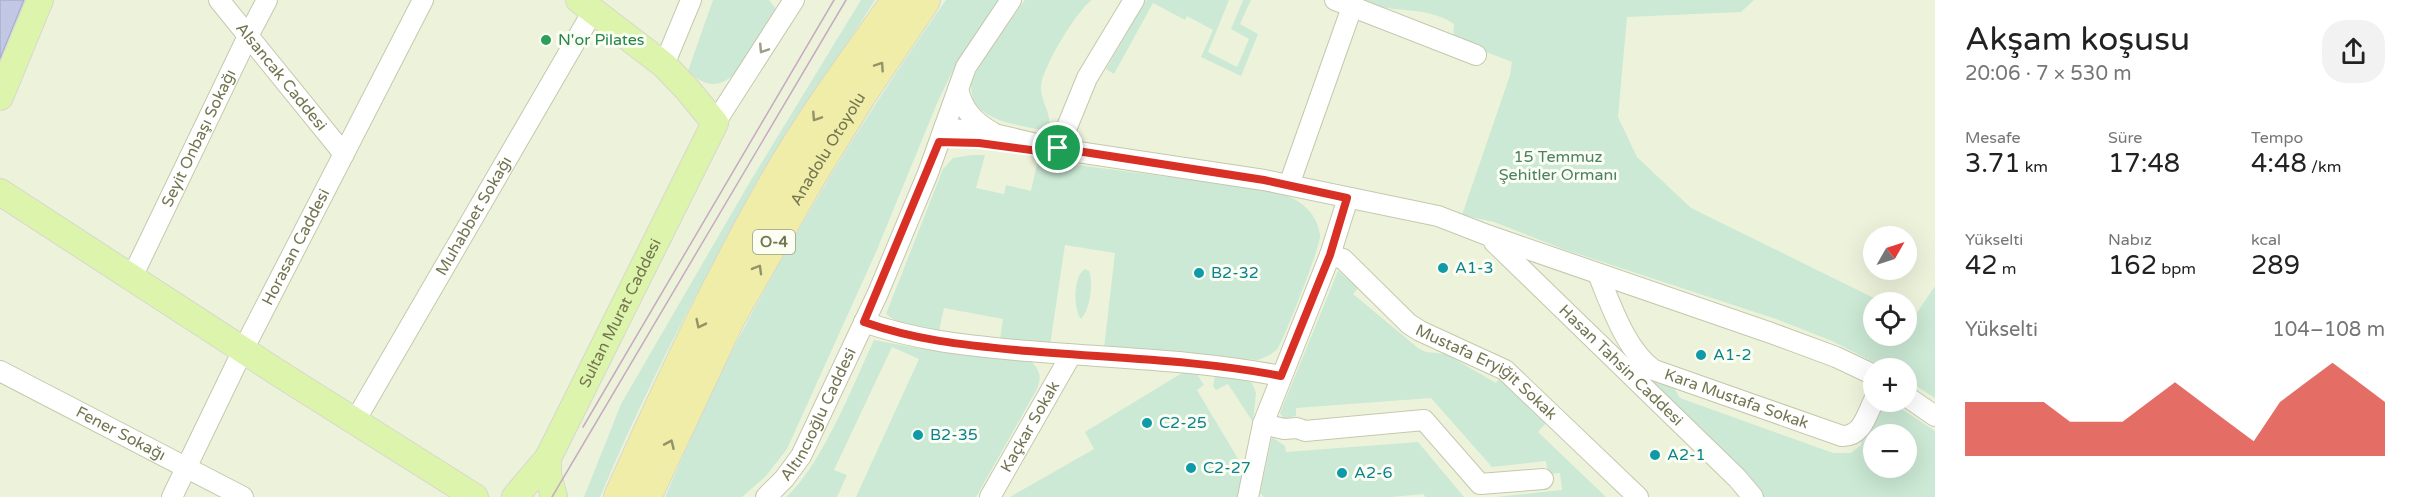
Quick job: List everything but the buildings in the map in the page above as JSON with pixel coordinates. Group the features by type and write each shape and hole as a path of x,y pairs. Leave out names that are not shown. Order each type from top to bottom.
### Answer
{"highway":[{"name":"Anadolu Otoyolu","path":"619,497 653,420 705,315 784,166 897,0"},
{"name":"Anadolu Otoyolu","path":"646,497 730,318 861,95 925,0"}],"main road":[{"path":"0,97 40,0"},
{"path":"586,5 664,65 687,88 715,123"},
{"name":"Sultan Murat Caddesi","path":"515,497 548,458 715,123"},
{"path":"0,192 440,477 476,497"},
{"path":"548,458 548,475 554,497"}],"street":[{"name":"Alsancak Caddesi","path":"219,0 344,154"},
{"name":"Seyit Onbaşı Sokağı","path":"132,277 267,0"},
{"name":"Horasan Caddesi","path":"172,497 243,350 423,0"},
{"path":"664,65 691,0"},
{"path":"715,123 794,0"},
{"name":"Altıncıoğlu Caddesi","path":"766,497 784,479 801,456 864,322 942,135 966,67 1011,0"},
{"path":"1058,148 1087,78 1134,0"},
{"path":"1288,185 1344,4 1476,55"},
{"name":"Muhabbet Sokağı","path":"355,421 586,5"},
{"path":"958,88 961,102 968,113 978,124 994,134"},
{"path":"942,135 994,134 1058,148 1288,185 1438,216 1782,337 1863,370"},
{"path":"942,135 979,143 1039,151 1058,148"},
{"path":"1248,497 1263,424 1330,255 1347,198"},
{"name":"Hasan Tahsin Caddesi","path":"1487,235 1737,478 1753,497"},
{"name":"Mustafa Eryiğit Sokak","path":"1330,255 1343,259 1415,328 1505,370 1638,497"},
{"path":"1539,285 1534,269 1540,258 1546,255"},
{"name":"Kara Mustafa Sokak","path":"1598,274 1633,349 1641,361 1654,369 1842,436 1856,433 1868,412"},
{"path":"864,322 906,336 936,341 1071,355 1241,368 1281,376"},
{"name":"Kaçkar Sokak","path":"990,497 1071,355"},
{"name":"Fener Sokağı","path":"0,371 243,497"},
{"path":"1917,404 1935,416"},
{"path":"1263,424 1284,429 1298,428 1305,431 1424,420 1480,484 1543,479"}],"shaded area":[{"path":"0,0 1935,0 1935,497 0,497"}],"green space":[{"path":"713,0 769,0 777,10 737,72 724,81 712,84 700,80 688,71"},
{"path":"861,0 875,0 797,120 725,243 659,368 600,497 584,497 621,404 751,180"},
{"path":"946,0 999,0 957,62 938,101 876,252 787,449 765,477 742,497 665,497 723,370 790,244 865,120"},
{"path":"1025,0 1092,0 1078,15 1061,41 1043,79 1041,93 1050,123 1047,131 1012,124 988,115 976,105 973,99 971,85 973,78"},
{"path":"1146,0 1229,0 1208,52 1237,67 1249,39 1231,29 1243,0 1251,0 1240,24 1258,34 1241,76 1201,57 1213,30 1187,16 1185,20 1153,3 1114,74 1106,69"},
{"name":"15 Temmuz Şehitler Ormanı","path":"1358,0 1754,0 1741,12 1627,17 1618,117 1637,157 1691,208 1863,293 1863,346 1917,346 1917,313 1935,286 1935,398 1917,386 1917,358 1865,358 1832,341 1776,319 1563,249 1494,222 1462,215 1510,75 1512,62 1453,39 1454,24 1443,18 1431,14 1370,5"},
{"path":"985,155 976,188 1004,194 1006,185 1031,191 1038,160 1263,189 1282,194 1300,203 1313,216 1320,235 1319,242 1302,291 1278,348 1258,360 1104,348 1115,253 1065,245 1050,345 1000,339 1003,319 944,308 939,331 898,322 886,314 943,169 953,158"},
{"path":"1085,269 1089,271 1091,289 1087,309 1081,319 1075,293 1078,278"},
{"path":"1338,271 1358,288 1353,294 1418,348 1426,352 1446,354 1496,383 1501,375 1547,422 1538,432 1606,497 1496,497 1562,490 1560,473 1548,474 1546,461 1492,467 1431,398 1296,408 1296,416 1284,419 1280,413"},
{"path":"874,340 934,351 1031,361 1036,368 1040,377 1037,389 976,497 856,497 919,359 892,347 834,470 847,475 837,497 786,497 812,466 824,445 847,401"},
{"path":"1182,373 1197,374 1204,385 1197,390 1240,462 1246,464 1239,497 1010,497 1094,449 1085,432"},
{"path":"1637,373 1673,386 1680,398 1833,453 1851,453 1861,445 1862,425 1869,412 1906,412 1935,431 1935,497 1759,497"},
{"path":"1215,376 1241,378 1252,383 1256,393 1253,422 1228,384 1216,390 1213,386"},
{"path":"1272,437 1285,446 1286,452 1418,442 1464,497 1425,497 1424,494 1391,497 1264,497 1260,493"}],"water":[{"path":"0,0 24,0 0,59"}],"tram line":[{"path":"583,427 834,0"},
{"path":"552,497 846,0"}],"place":[{"name":"N'or Pilates","path":"546,40"},
{"name":"A1-3","path":"1443,268"},
{"name":"B2-32","path":"1199,273"},
{"name":"A1-2","path":"1701,355"},
{"name":"C2-25","path":"1147,423"},
{"name":"B2-35","path":"918,435"},
{"name":"A2-1","path":"1655,455"},
{"name":"C2-27","path":"1191,468"},
{"name":"A2-6","path":"1342,473"}],"route":[{"path":"939,142 979,143 1039,151 1058,148 1264,180 1347,198 1330,255 1281,376 1241,368 1071,355 936,341 906,336 864,322 939,142"}]}
